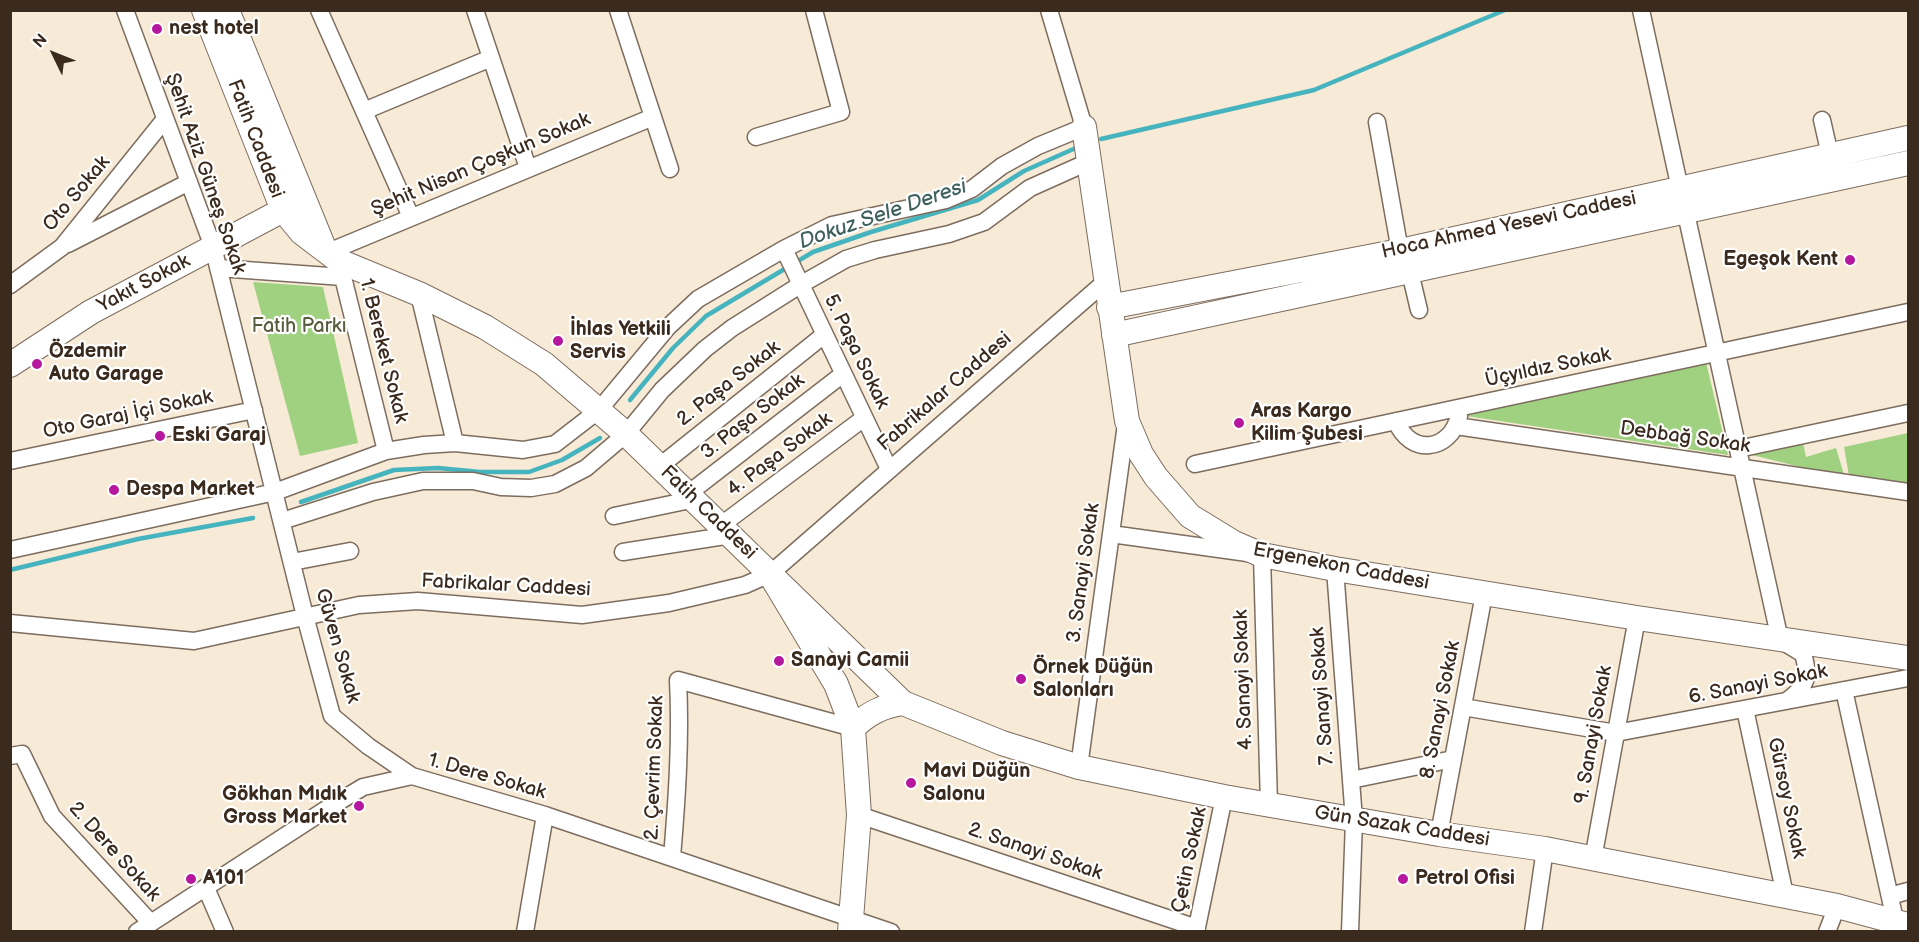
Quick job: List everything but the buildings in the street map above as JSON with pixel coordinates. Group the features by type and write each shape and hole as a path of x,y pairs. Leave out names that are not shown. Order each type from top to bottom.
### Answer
{"street":[{"name":"Şehit Aziz Güneş Sokak","path":"125,10 215,258 275,492"},
{"name":"Fatih Caddesi","path":"204,10 282,210 302,233 336,263 419,294 485,327 544,364 626,434 770,574 836,684 853,728 859,815 850,925"},
{"name":"Fatih Caddesi","path":"227,10 336,263"},
{"path":"319,10 411,217"},
{"path":"475,10 528,168"},
{"path":"618,10 670,169"},
{"path":"756,137 841,112 814,10"},
{"path":"10,550 275,492 386,451 455,443 523,450 555,444 599,410 668,327 698,299 832,225 946,200 972,189 1002,166 1038,146 1084,127 1049,10"},
{"path":"1641,10 1780,640 1803,654 1808,672 1800,691 1788,700"},
{"path":"364,111 491,58"},
{"name":"Şehit Nisan Çoşkun Sokak","path":"336,263 411,217 653,117"},
{"name":"Oto Sokak","path":"10,285 62,247 165,119"},
{"path":"1822,120 1830,155"},
{"path":"1377,122 1405,262 1419,310"},
{"name":"Ergenekon Caddesi","path":"1084,127 1127,421 1155,477 1190,516 1234,543 1262,555 1485,594 1908,658"},
{"name":"Hoca Ahmed Yesevi Caddesi","path":"1114,336 1405,262 1682,199 1830,155 1908,138"},
{"path":"282,521 373,492 423,481 473,481 501,487 531,488 555,484 586,468 626,434 662,390 705,350 798,280 846,259 886,247 949,234 984,222 1030,188 1089,162"},
{"name":"Hoca Ahmed Yesevi Caddesi","path":"1682,199 1908,163"},
{"path":"62,247 189,182"},
{"name":"Yakıt Sokak","path":"10,365 92,312 215,258 282,210"},
{"name":"5. Paşa Sokak","path":"785,252 889,469"},
{"path":"215,258 336,263"},
{"name":"Hoca Ahmed Yesevi Caddesi","path":"1109,307 1405,262"},
{"name":"1. Bereket Sokak","path":"336,263 386,451"},
{"name":"Fabrikalar Caddesi","path":"10,624 194,641 358,605 418,601 582,615 669,603 746,585 770,574 1105,282"},
{"path":"419,294 455,443"},
{"name":"Üçyıldız Sokak","path":"1195,464 1908,312"},
{"name":"2. Paşa Sokak","path":"660,466 824,335"},
{"name":"3. Paşa Sokak","path":"692,496 843,374"},
{"path":"1396,421 1406,437 1414,443 1434,445 1451,435 1456,426 1459,408"},
{"name":"Oto Garaj İçi Sokak","path":"10,461 254,411"},
{"path":"1738,449 1908,413"},
{"name":"4. Paşa Sokak","path":"725,530 864,418"},
{"name":"3. Sanayi Sokak","path":"1079,768 1127,421"},
{"name":"Debbağ Sokak","path":"1456,426 1908,492"},
{"name":"Güven Sokak","path":"275,492 332,716 368,746 412,776"},
{"path":"614,516 692,496"},
{"path":"623,552 725,530"},
{"path":"1111,534 1262,555"},
{"path":"292,562 350,551"},
{"name":"4. Sanayi Sokak","path":"1262,555 1269,805"},
{"name":"7. Sanayi Sokak","path":"1335,569 1354,820 1350,932"},
{"path":"770,574 903,703"},
{"name":"8. Sanayi Sokak","path":"1439,834 1485,594"},
{"name":"9. Sanayi Sokak","path":"1593,859 1637,618"},
{"name":"6. Sanayi Sokak","path":"1616,733 1908,678"},
{"name":"2. Çevrim Sokak","path":"672,857 678,780 680,714 678,680 853,728"},
{"path":"1844,690 1890,896 1902,923"},
{"path":"853,728 864,717 886,705 903,703"},
{"name":"Gün Sazak Caddesi","path":"903,703 1002,743 1079,768 1354,820 1545,849 1785,895 1902,923"},
{"path":"1463,707 1616,733"},
{"name":"Gürsoy Sokak","path":"1745,709 1785,895"},
{"name":"2. Dere Sokak","path":"10,756 22,754 52,816 144,927"},
{"path":"1351,780 1453,759"},
{"name":"1. Dere Sokak","path":"144,927 363,787 412,776 545,815 672,857 850,925 891,932"},
{"name":"Çetin Sokak","path":"1196,930 1224,797"},
{"path":"525,932 545,815"},
{"name":"2. Sanayi Sokak","path":"859,815 1196,930"},
{"path":"1533,932 1545,849"},
{"path":"206,888 225,932"},
{"path":"1890,896 1908,891"},
{"path":"1827,932 1837,906"}],"green space":[{"name":"Fatih Parkı","path":"253,282 323,287 358,443 300,456"},
{"path":"1705,358 1728,455 1466,416"},
{"path":"1908,433 1908,484 1849,476 1844,447"},
{"path":"1803,442 1806,457 1836,448 1845,478 1752,455 1752,453"}],"waterway":[{"name":"Dokuz Sele Deresi","path":"1101,139 1314,90 1505,10"},
{"name":"Dokuz Sele Deresi","path":"630,400 673,348 706,316 813,252 978,200 1024,171 1078,147"},
{"name":"Dokuz Sele Deresi","path":"301,502 394,470 438,468 480,472 529,472 562,460 600,438"},
{"name":"Dokuz Sele Deresi","path":"10,570 138,539 253,518"}],"place":[{"name":"nest hotel","path":"157,29"},
{"name":"Egeşok Kent","path":"1850,260"},
{"name":"İhlas Yetkili Servis","path":"558,341"},
{"name":"Özdemir Auto Garage","path":"37,364"},
{"name":"Aras Kargo Kilim Şubesi","path":"1239,423"},
{"name":"Eski Garaj","path":"160,436"},
{"name":"Despa Market","path":"114,490"},
{"name":"Sanayi Camii","path":"779,661"},
{"name":"Örnek Düğün Salonları","path":"1021,679"},
{"name":"Mavi Düğün Salonu","path":"911,783"},
{"name":"Gökhan Mıdık Gross Market","path":"359,806"},
{"name":"A101","path":"191,879"},
{"name":"Petrol Ofisi","path":"1403,879"}]}
